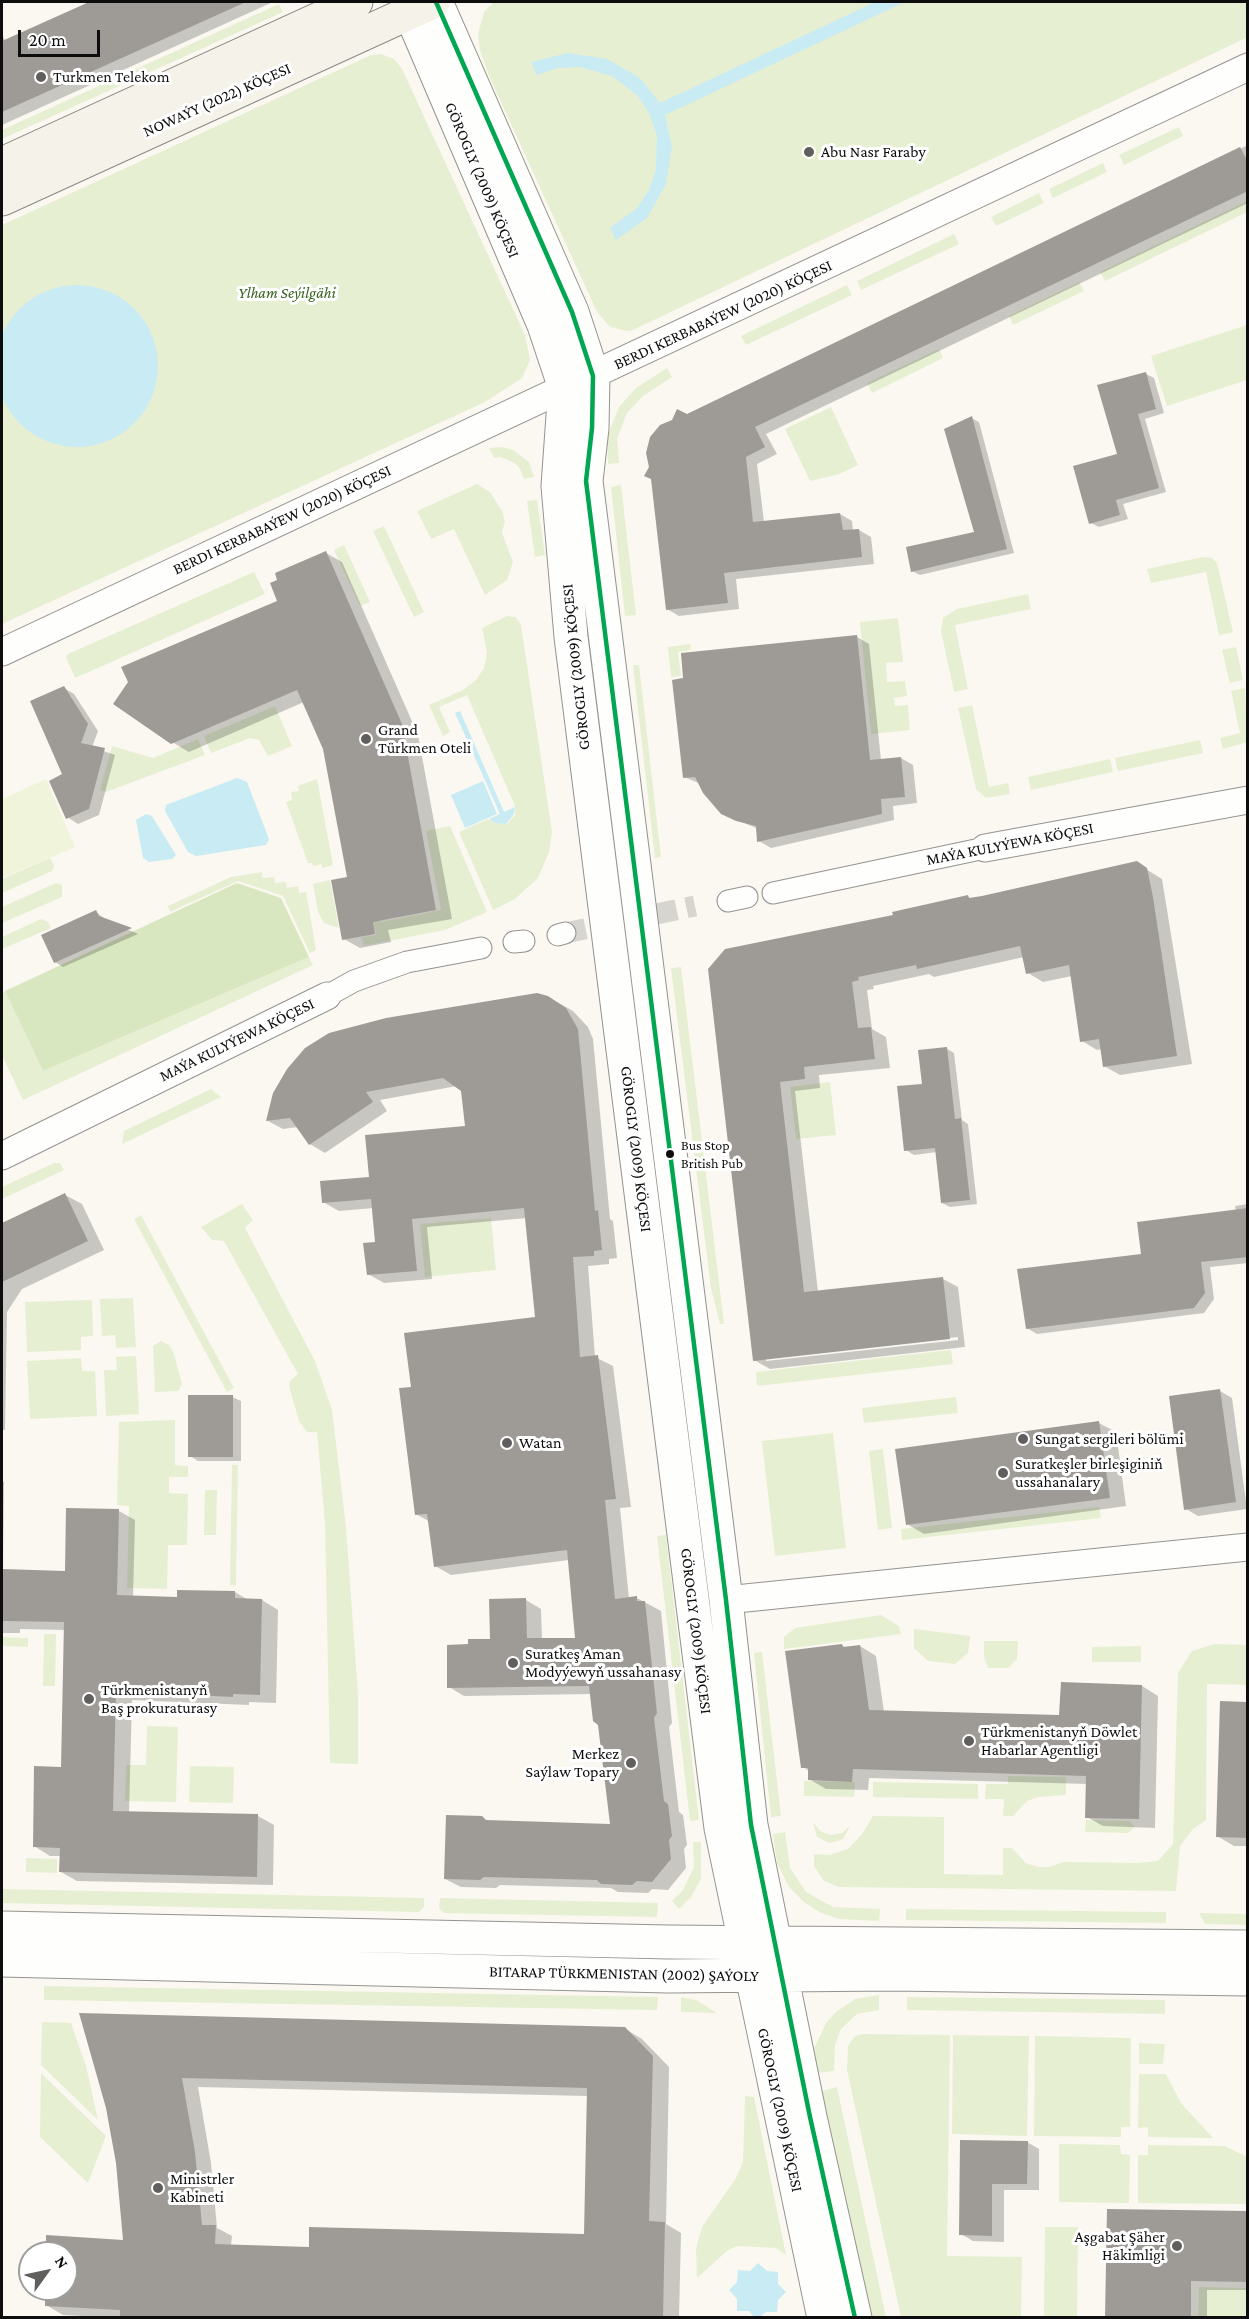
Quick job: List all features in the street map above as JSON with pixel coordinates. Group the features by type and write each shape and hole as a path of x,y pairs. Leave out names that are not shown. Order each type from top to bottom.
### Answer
{"main road":[{"name":"NOWAÝY (2022) KÖÇESI","path":"2,164 356,2"},
{"name":"NOWAÝY (2022) KÖÇESI","path":"2,199 421,5"}],"street":[{"name":"GÖROGLY (2009) KÖÇESI","path":"421,5 544,325 579,382 592,428 586,481 726,1600 751,1825 760,1942 824,2318"},
{"name":"BERDI KERBABAÝEW (2020) KÖÇESI","path":"2,652 1248,67"},
{"name":"GÖROGLY (2009) KÖÇESI","path":"579,382 558,486 572,637 721,1828 760,1942"},
{"name":"MAÝA KULYÝEWA KÖÇESI","path":"773,893 985,848 1248,800"},
{"name":"MAÝA KULYÝEWA KÖÇESI","path":"2,1156 354,981 399,965 481,948"},
{"path":"726,1600 1248,1546"},
{"name":"BITARAP TÜRKMENISTAN (2002) ŞAÝOLY","path":"2,1928 760,1942 1248,1947"},
{"name":"BITARAP TÜRKMENISTAN (2002) ŞAÝOLY","path":"2,1960 668,1976 892,1974 1248,1979"},
{"name":"GÖROGLY (2009) KÖÇESI","path":"766,1975 855,2318"}],"green space":[{"path":"494,2 1247,2 1248,37 627,331 610,327 597,312 489,76 480,50 478,34 484,12"},
{"path":"279,4 283,12 2,139 2,130"},
{"name":"Ylham Seýilgähi","path":"381,54 394,59 402,69 525,335 530,360 522,378 485,402 2,624 2,225 371,55"},
{"path":"1179,127 1183,136 1124,165 1119,155"},
{"path":"1103,163 1107,172 1053,198 1049,189"},
{"path":"1039,193 1044,203 996,226 991,217"},
{"path":"1247,201 1247,212 1105,281 1100,272"},
{"path":"954,234 959,244 861,290 857,281"},
{"path":"1079,282 1084,291 1013,325 1009,316"},
{"path":"847,285 852,295 746,345 741,336"},
{"path":"1247,325 1247,380 1167,406 1151,356"},
{"path":"939,349 943,358 872,393 867,383"},
{"path":"667,368 672,377 643,396 627,413 617,439 619,463 608,464 607,437 619,407 636,388"},
{"path":"831,407 858,465 839,474 810,481 785,429"},
{"path":"502,447 513,450 529,462 534,477 524,479 515,463 500,457 494,458 489,448"},
{"path":"477,484 490,492 502,511 505,521 502,533 513,562 507,580 485,595 454,529 431,539 417,511"},
{"path":"621,485 636,615 625,616 611,487"},
{"path":"537,500 545,555 535,557 527,501"},
{"path":"384,526 424,612 414,617 373,531"},
{"path":"344,545 370,602 360,606 334,550"},
{"path":"1203,557 1212,558 1217,563 1233,632 1219,635 1206,572 1151,583 1147,569"},
{"path":"254,572 265,594 75,678 66,657 68,654"},
{"path":"1028,594 1031,609 955,625 968,689 954,692 941,631 943,618 957,609"},
{"path":"507,616 516,617 521,625 552,832 549,852 538,878 515,899 493,910 459,832 488,819 495,823 507,824 515,815 515,806 467,695 439,707 450,732 443,736 429,705 463,690 476,680 484,668 487,653 482,628"},
{"path":"898,618 903,662 886,663 887,682 905,681 907,696 894,698 895,706 908,705 910,730 871,734 860,622"},
{"path":"690,644 691,650 678,652 681,676 671,677 668,647"},
{"path":"1236,647 1243,680 1230,683 1222,650"},
{"path":"633,665 639,665 661,857 655,858"},
{"path":"1245,688 1247,742 1223,749 1220,738 1240,733 1231,691"},
{"path":"972,705 989,787 1008,783 1010,794 986,798 976,789 958,708"},
{"path":"275,706 292,746 268,756 259,740 250,738 211,753 204,736"},
{"path":"198,739 205,755 106,792 100,790 112,746 153,758"},
{"path":"1200,740 1203,753 1118,771 1115,758"},
{"path":"1110,759 1113,772 1031,790 1028,777"},
{"path":"46,779 75,847 2,878 2,799"},
{"path":"317,779 333,865 322,868 322,864 313,866 312,863 308,863 286,802 292,800 291,792 299,791 298,786"},
{"path":"450,826 487,912 445,930 363,946 362,937 376,935 372,916 379,915 381,922 441,910 426,831"},
{"path":"50,858 54,866 52,871 2,893 2,879"},
{"path":"262,872 263,878 274,877 275,883 286,882 287,888 298,886 299,893 306,892 316,950 310,953 283,896 238,881 170,912 168,906 231,877"},
{"path":"330,880 339,928 324,923 318,912 313,884"},
{"path":"56,883 62,885 62,897 2,923 2,907"},
{"path":"237,883 281,898 309,957 43,1071 5,991"},
{"path":"41,919 48,922 51,928 2,949 2,937"},
{"path":"309,957 313,965 23,1100 2,1055 2,993 5,991 43,1071"},
{"path":"681,967 724,1324 720,1324 711,1288 671,968"},
{"path":"830,1082 836,1135 796,1139 790,1087"},
{"path":"211,1089 221,1097 122,1144 124,1131"},
{"path":"54,1163 60,1163 64,1170 2,1199 2,1187"},
{"path":"242,1204 253,1220 245,1228 315,1361 332,1410 346,1527 358,1694 358,1764 330,1763 325,1524 317,1432 307,1432 299,1421 289,1386 290,1381 298,1374 224,1241 212,1240 201,1227"},
{"path":"141,1215 234,1388 227,1392 134,1219"},
{"path":"491,1218 496,1270 425,1277 420,1224"},
{"path":"133,1298 136,1347 116,1348 115,1335 102,1336 100,1299"},
{"path":"92,1300 93,1336 81,1337 81,1350 27,1352 25,1302"},
{"path":"161,1341 169,1345 174,1354 182,1384 178,1391 155,1392 153,1346"},
{"path":"951,1350 953,1364 757,1386 756,1372"},
{"path":"136,1356 139,1414 106,1416 104,1370 117,1370 116,1357"},
{"path":"81,1358 82,1371 95,1371 97,1416 30,1419 27,1361"},
{"path":"956,1397 958,1413 864,1423 862,1408"},
{"path":"175,1420 175,1465 188,1466 188,1477 169,1477 169,1493 188,1494 187,1545 168,1545 167,1589 127,1588 129,1506 117,1505 119,1422"},
{"path":"833,1433 846,1548 775,1556 762,1441"},
{"path":"883,1449 892,1528 878,1530 869,1451"},
{"path":"232,1465 238,1465 236,1586 230,1585"},
{"path":"205,1490 217,1490 216,1535 204,1535"},
{"path":"1099,1507 1101,1518 902,1540 901,1529"},
{"path":"666,1535 699,1820 690,1821 657,1536"},
{"path":"881,1615 899,1626 901,1634 784,1649 784,1637 795,1628"},
{"path":"914,1629 970,1636 968,1653 955,1664 928,1661 914,1648"},
{"path":"44,1634 56,1634 55,1686 43,1686"},
{"path":"2,1637 28,1638 28,1647 2,1646"},
{"path":"984,1641 1018,1641 1017,1659 1008,1668 988,1668 984,1657"},
{"path":"1214,1644 1247,1645 1247,1685 1207,1684 1206,1820 1193,1829 1180,1846 1176,1891 839,1887 824,1881 814,1866 814,1854 830,1855 848,1849 862,1834 873,1816 944,1817 944,1874 1003,1875 1003,1848 1012,1848 1026,1863 1038,1867 1050,1867 1063,1862 1158,1861 1173,1844 1178,1673 1192,1651"},
{"path":"1141,1646 1141,1662 1092,1662 1092,1647"},
{"path":"762,1652 781,1816 771,1817 754,1653"},
{"path":"147,1726 178,1727 176,1802 125,1801 126,1765 146,1765"},
{"path":"190,1766 234,1767 233,1803 189,1802"},
{"path":"1008,1776 1066,1777 1066,1795 1038,1797 1027,1801 1013,1816 1003,1816 1004,1799 985,1799 986,1784 1008,1784"},
{"path":"804,1781 855,1782 854,1797 804,1796"},
{"path":"873,1782 978,1784 978,1799 873,1797"},
{"path":"1086,1820 1129,1821 1135,1827 1128,1833 1085,1832"},
{"path":"813,1822 820,1831 831,1835 842,1833 850,1826 843,1839 830,1843 817,1837"},
{"path":"785,1832 790,1868 806,1892 833,1907 880,1909 879,1921 839,1919 821,1913 804,1902 789,1887 777,1863 773,1834"},
{"path":"693,1842 701,1842 701,1879 691,1897 679,1909 672,1901 683,1890 694,1867"},
{"path":"26,1858 57,1859 57,1873 26,1872"},
{"path":"2,1889 424,1898 424,1907 419,1912 2,1903"},
{"path":"440,1898 658,1903 657,1917 444,1913 439,1908"},
{"path":"906,1909 1166,1912 1166,1923 906,1920"},
{"path":"1199,1913 1247,1914 1247,1925 1205,1924"},
{"path":"44,1986 658,1997 657,2010 44,2000"},
{"path":"879,1995 879,2010 857,2014 841,2029 835,2045 834,2071 816,2073 814,2049 826,2023 836,2012 855,1999"},
{"path":"681,1997 696,2000 717,2013 681,2012"},
{"path":"907,1997 1165,2000 1165,2014 907,2010"},
{"path":"42,2022 71,2023 86,2066 98,2120 41,2065"},
{"path":"862,2034 950,2035 947,2256 1022,2257 1021,2317 901,2317 847,2070 848,2046 854,2037"},
{"path":"953,2035 1029,2036 1027,2136 952,2134"},
{"path":"1035,2036 1131,2038 1130,2127 1121,2127 1121,2137 1034,2136"},
{"path":"1139,2043 1165,2044 1163,2064 1139,2064"},
{"path":"41,2073 106,2136 88,2183 40,2137"},
{"path":"1139,2074 1166,2074 1181,2103 1213,2138 1148,2137 1148,2127 1138,2128"},
{"path":"837,2087 886,2317 871,2317 822,2091"},
{"path":"745,2096 754,2097 786,2255 776,2248 737,2246 727,2251 697,2278 696,2249 702,2227 736,2178 743,2162"},
{"path":"1059,2144 1120,2145 1121,2154 1130,2155 1129,2203 1059,2202"},
{"path":"1148,2145 1225,2146 1247,2157 1247,2204 1138,2203 1138,2155 1148,2155"},
{"path":"1045,2227 1078,2227 1077,2317 1044,2317"},
{"path":"1199,2287 1247,2288 1247,2317 1198,2317"}],"water":[{"path":"875,2 905,2 665,115 672,146 666,184 647,218 616,240 610,228 637,208 649,190 656,169 657,136 650,115 638,96 612,76 580,67 558,68 537,75 531,62 568,53 607,59 640,78 660,103"},
{"path":"77,285 108,291 134,309 152,335 158,366 152,397 134,423 108,441 77,447 46,441 20,423 2,397 -4,366 2,335 20,309 46,291"},
{"path":"460,711 504,812 515,807 514,814 506,824 495,823 489,819 500,814 455,713"},
{"path":"237,778 247,782 269,839 266,845 196,856 188,852 165,811 166,805"},
{"path":"483,781 497,814 465,828 451,795"},
{"path":"146,814 152,816 176,855 172,859 149,862 143,858 136,820"},
{"path":"758,2263 767,2271 778,2272 778,2284 786,2292 778,2300 777,2312 766,2312 760,2317 754,2317 749,2311 737,2311 737,2299 729,2290 737,2282 738,2270 750,2271"}],"building":[{"name":"Turkmen Telekom","path":"89,2 246,2 2,112 2,41"},
{"path":"1240,147 1248,162 1248,191 755,427 765,447 746,457 753,522 840,513 843,530 859,529 862,557 724,573 728,603 666,610 651,479 644,476 649,467 646,453 650,437 660,425 672,420 677,409 687,414"},
{"path":"1146,372 1156,409 1138,414 1159,488 1116,500 1120,515 1089,524 1073,466 1117,454 1097,385"},
{"path":"972,416 1007,549 911,572 906,547 974,532 944,429"},
{"name":"Grand Türkmen Oteli","path":"326,551 402,724 436,910 373,922 375,934 342,940 331,880 347,877 323,749 297,690 171,744 113,704 128,682 121,667 277,601 270,583 277,580 275,573"},
{"path":"857,635 870,760 901,757 905,797 881,799 882,814 757,842 756,826 721,814 703,793 695,777 683,778 672,680 683,678 681,653"},
{"path":"64,686 88,724 81,743 105,748 89,809 66,819 49,781 62,774 30,701"},
{"path":"1137,861 1147,868 1153,897 1177,1056 1103,1067 1099,1039 1080,1042 1069,965 1026,974 1020,946 917,969 916,965 858,977 859,980 852,982 858,1028 871,1027 875,1059 804,1067 805,1079 780,1082 804,1292 943,1277 950,1339 753,1361 708,969 725,949 893,915 892,912 968,895 969,898 982,896"},
{"path":"96,910 99,916 132,928 54,963 41,935"},
{"path":"537,993 548,996 566,1008 578,1029 595,1211 598,1210 602,1250 594,1251 594,1256 573,1257 580,1357 598,1355 616,1499 605,1500 615,1599 637,1596 637,1601 645,1601 657,1713 654,1718 664,1801 668,1804 672,1836 669,1840 671,1859 652,1882 637,1881 632,1885 601,1884 597,1880 484,1877 480,1880 444,1879 446,1815 482,1816 486,1820 610,1824 598,1725 593,1721 589,1686 447,1688 447,1645 468,1644 468,1639 490,1639 489,1599 526,1598 527,1638 575,1638 567,1550 434,1567 427,1514 415,1515 399,1388 411,1387 404,1333 535,1317 524,1208 412,1219 417,1271 367,1275 363,1243 375,1242 371,1199 322,1203 320,1181 369,1177 365,1135 465,1126 461,1091 443,1078 366,1092 373,1102 309,1145 290,1118 266,1121 273,1093 287,1069 305,1048 329,1033 386,1018"},
{"path":"947,1047 955,1119 961,1118 970,1200 941,1203 935,1148 904,1151 897,1086 922,1084 918,1050"},
{"path":"65,1193 88,1241 2,1282 2,1223"},
{"path":"1248,1208 1248,1257 1201,1262 1205,1293 1194,1308 1026,1329 1017,1269 1141,1254 1137,1222"},
{"path":"1220,1389 1236,1502 1184,1510 1169,1396"},
{"path":"188,1395 233,1395 233,1457 188,1457"},
{"name":"Suratkeşler birleşiginiň ussahanalary","path":"1099,1421 1110,1498 906,1525 895,1449"},
{"name":"Türkmenistanyň Baş prokuraturasy","path":"66,1508 119,1509 117,1595 177,1597 177,1590 235,1591 235,1598 262,1599 260,1695 233,1694 233,1697 116,1691 113,1811 258,1814 257,1877 59,1872 60,1848 33,1847 34,1766 61,1767 64,1622 2,1621 2,1569 65,1571"},
{"name":"Türkmenistanyň Döwlet Habarlar Agentligi","path":"842,1644 843,1647 860,1645 869,1710 1059,1715 1061,1682 1142,1685 1139,1819 1085,1818 1086,1776 853,1769 852,1782 808,1780 808,1768 801,1768 785,1651"},
{"path":"1220,1701 1248,1702 1248,1838 1216,1837"},
{"name":"Ministrler Kabineti","path":"79,2013 625,2027 653,2056 649,2221 665,2222 663,2318 120,2318 120,2310 45,2306 45,2301 78,2301 78,2241 46,2241 46,2235 123,2240 116,2163 106,2108","holes":["182,2078 587,2088 584,2234 309,2227 309,2247 215,2244 216,2225 202,2225 195,2152"]},
{"path":"960,2140 1028,2141 1027,2184 992,2184 992,2236 959,2235"},
{"name":"Aşgabat Şäher Häkimligi","path":"1107,2209 1248,2211 1248,2282 1191,2281 1191,2318 1105,2318"}],"tunnel":[{"path":"565,933 695,906"}],"transit line":[{"path":"436,2 572,312 593,376 592,428 586,481 726,1600 751,1825 810,2117 855,2318"}],"place":[{"name":"Turkmen Telekom","path":"41,77"},
{"name":"Abu Nasr Faraby","path":"809,152"},
{"name":"Grand Türkmen Oteli","path":"366,739"},
{"name":"Bus Stop British Pub","path":"670,1154"},
{"name":"Sungat sergileri bölümi","path":"1023,1439"},
{"name":"Watan","path":"507,1443"},
{"name":"Suratkeşler birleşiginiň ussahanalary","path":"1003,1473"},
{"name":"Suratkeş Aman Modyýewyň ussahanasy","path":"513,1663"},
{"name":"Türkmenistanyň Baş prokuraturasy","path":"89,1699"},
{"name":"Türkmenistanyň Döwlet Habarlar Agentligi","path":"969,1741"},
{"name":"Merkez Saýlaw Topary","path":"631,1763"},
{"name":"Ministrler Kabineti","path":"158,2188"},
{"name":"Aşgabat Şäher Häkimligi","path":"1177,2246"}]}
